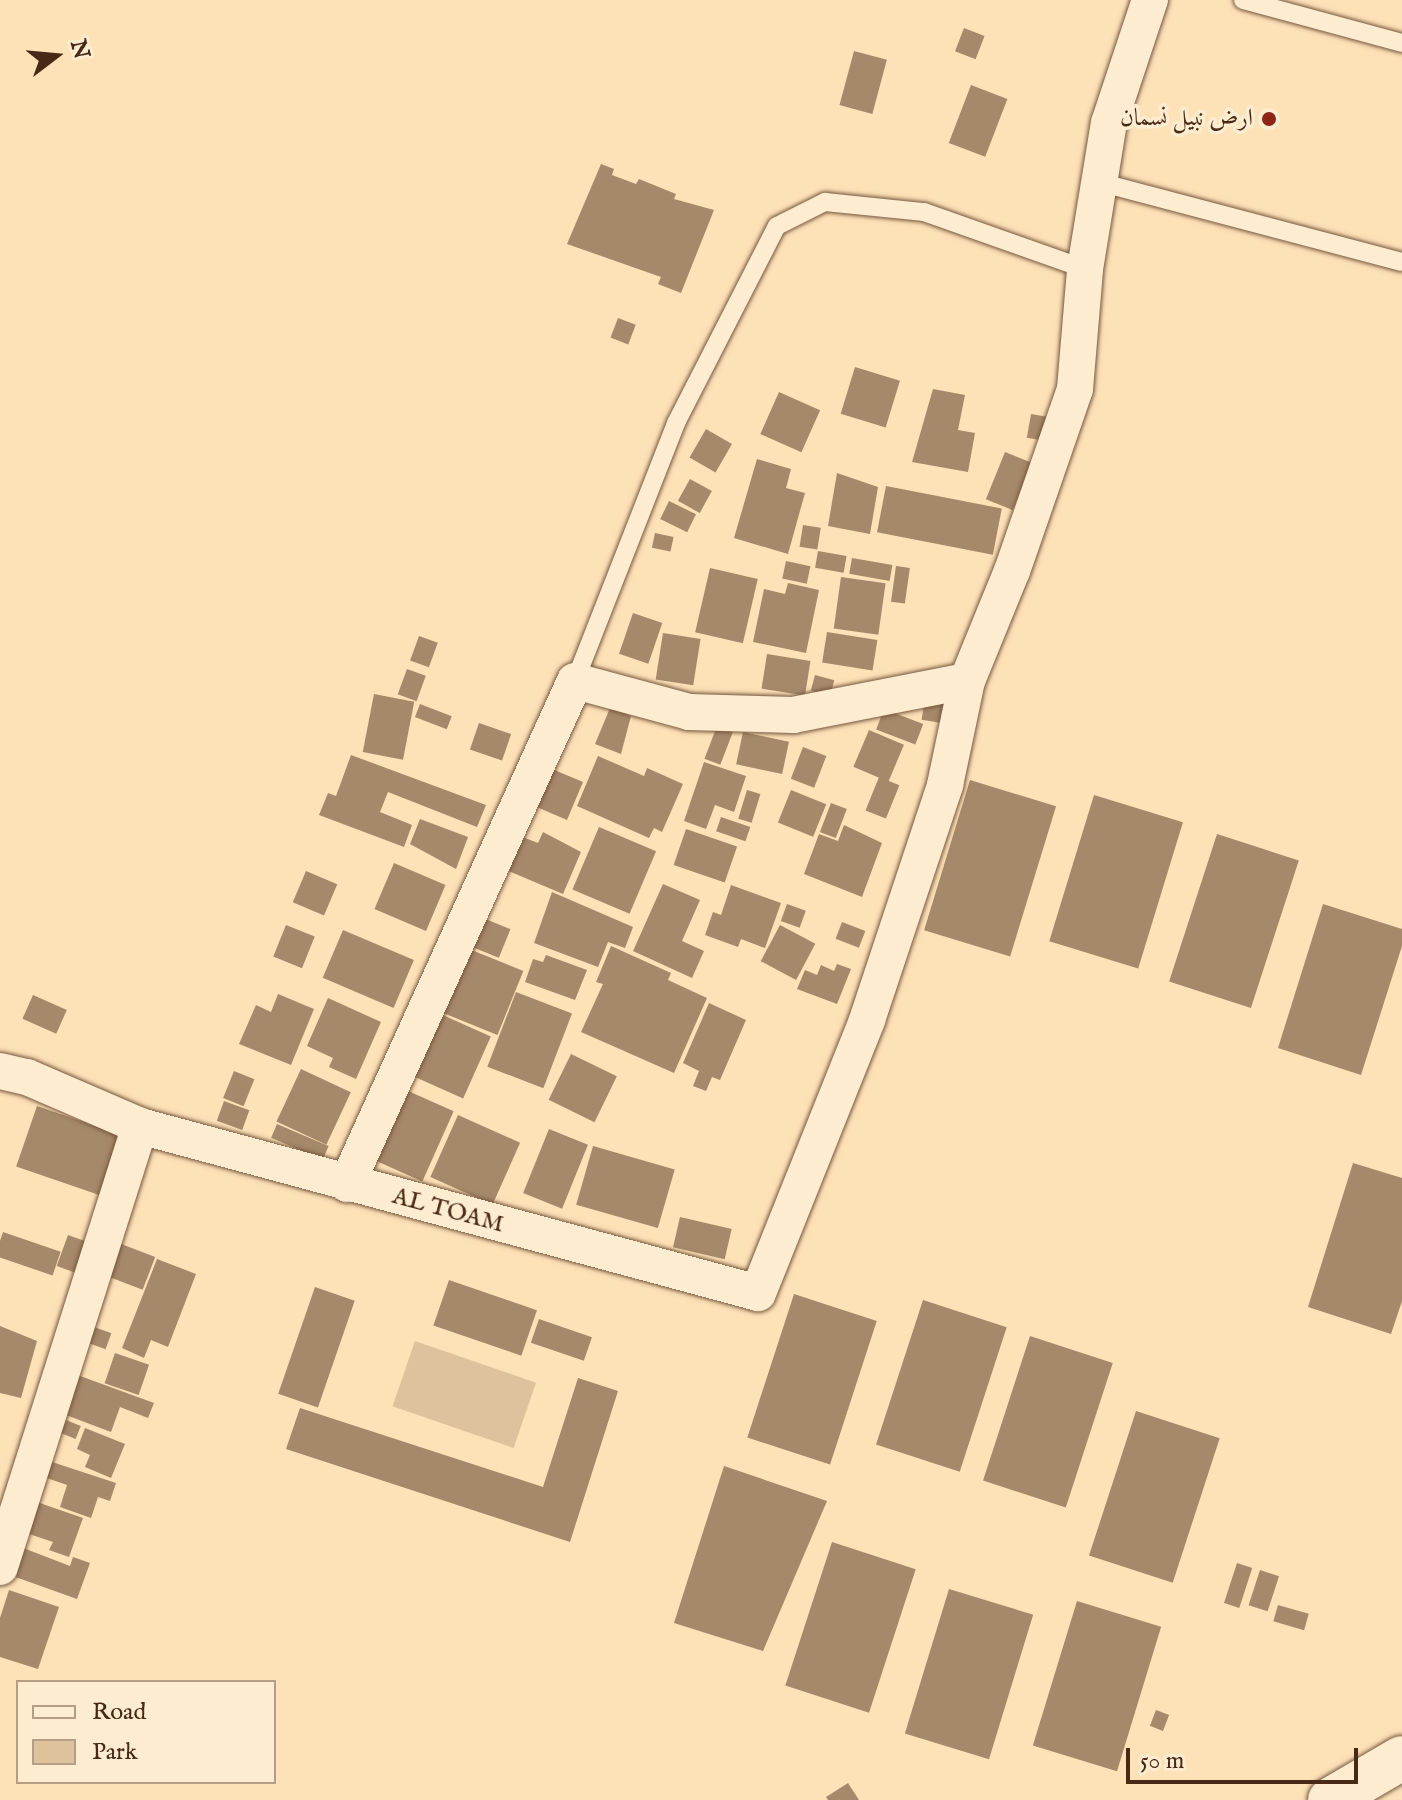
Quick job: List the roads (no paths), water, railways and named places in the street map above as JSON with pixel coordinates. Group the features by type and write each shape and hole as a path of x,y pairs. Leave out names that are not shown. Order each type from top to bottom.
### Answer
{"street":[{"path":"347,1184 575,681 689,712 793,715 967,681 1012,571 1075,389 1085,269 1109,123 1150,0"},
{"name":"AL TOAM","path":"0,1071 27,1077 140,1126 758,1293 867,1020 945,785 967,681"},
{"path":"0,1567 140,1126"},
{"path":"1330,1800 1402,1758"}],"lane":[{"path":"1243,0 1402,43"},
{"path":"1099,182 1402,262"},
{"path":"575,681 676,423 777,226 825,202 924,212 1085,269"}],"place":[{"name":"ارض نبيل نسمان","path":"1269,119"}]}
